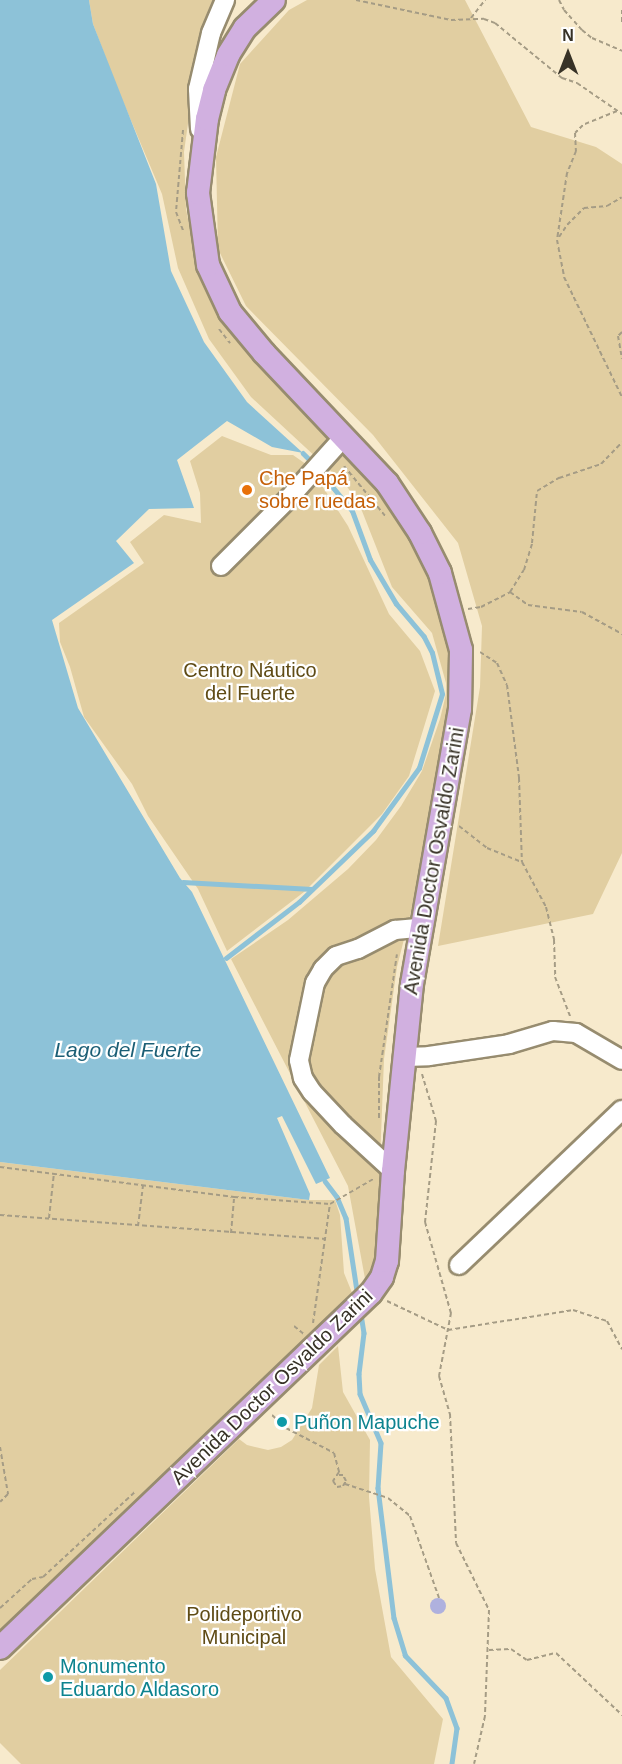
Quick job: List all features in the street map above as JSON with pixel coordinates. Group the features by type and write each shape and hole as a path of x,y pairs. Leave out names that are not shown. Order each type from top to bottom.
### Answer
{"main road":[{"path":"201,152 214,90 228,55 255,16 274,0"},
{"name":"Avenida Doctor Osvaldo Zarini","path":"0,1648 371,1293 382,1277 387,1261 393,1171 405,1057 412,929 441,815 460,709 461,650 440,573 420,533 387,483 334,447 230,312 214,283 200,220 198,193 201,152"}],"street":[{"name":"Avenida Doctor Osvaldo Zarini","path":"201,152 198,89 211,33 225,0"},
{"path":"221,566 334,447"},
{"path":"393,1171 342,1125 312,1092 303,1078 298,1060 315,983 323,969 336,956 358,949 395,930 412,929"},
{"path":"405,1057 429,1056 510,1044 553,1031 576,1033 622,1060"},
{"path":"459,1265 622,1110"}],"path":[{"path":"356,0 451,20 471,18 495,23 562,78 577,83 622,114"},
{"path":"471,18 485,0"},
{"path":"559,0 564,10 582,30 592,38 622,51"},
{"path":"622,10 622,22"},
{"path":"617,111 583,125 575,133 576,151 567,173 557,240 564,277 622,397"},
{"path":"183,129 177,212 186,239"},
{"path":"557,240 584,207 607,206 622,196"},
{"path":"217,323 221,333 237,350"},
{"path":"622,332 618,336 622,359"},
{"path":"576,1033 555,977 554,940 546,907 522,862 519,778 507,685 497,663 454,623 510,592 524,570 532,543 537,491 559,478 601,464 622,442"},
{"path":"334,447 388,520"},
{"path":"510,592 528,605 582,612 622,634"},
{"path":"441,815 487,848 522,862"},
{"path":"379,1128 379,1077 393,972 412,929"},
{"path":"405,1057 424,1077 436,1120 424,1222 451,1313 439,1376 450,1414 456,1542 489,1610 485,1716 474,1764"},
{"path":"0,1167 234,1197 330,1204 355,1192 377,1176 377,1187"},
{"path":"49,1219 54,1173"},
{"path":"138,1226 143,1185"},
{"path":"231,1233 234,1197"},
{"path":"313,1327 330,1204"},
{"path":"0,1215 326,1239"},
{"path":"371,1293 448,1330 573,1310 608,1321 622,1349"},
{"path":"258,1402 286,1428 334,1453 338,1475"},
{"path":"0,1447 8,1494 0,1502"},
{"path":"338,1475 333,1481 337,1486 345,1484 388,1498 410,1516 439,1598"},
{"path":"338,1475 343,1475 345,1484"},
{"path":"489,1650 511,1649 527,1660 556,1653 622,1715"}],"green space":[{"path":"89,0 217,0 193,88 184,152 186,209 200,279 224,316 368,480 406,532 428,567 453,652 455,686 427,848 397,967 384,1059 376,1264 366,1284 348,1186 231,959 288,920 348,869 376,840 401,806 422,771 440,719 446,694 446,683 432,633 392,587 360,506 346,485 251,397 209,339 178,268 162,194 93,24"},
{"path":"307,0 465,0 531,127 596,147 622,164 622,853 593,914 438,946 480,687 482,626 458,543 373,435 246,306 218,249 216,157 240,64 289,10"},
{"name":"Centro Náutico del Fuerte","path":"222,436 271,455 293,455 310,467 348,526 389,614 420,651 435,691 409,776 382,814 304,892 227,951 198,889 148,816 132,784 84,717 70,667 60,642 59,623 144,563 130,542 164,515 201,523 200,493 190,461"},
{"path":"0,1162 309,1200 335,1200 340,1215 344,1273 353,1295 0,1631"},
{"name":"Polideportivo Municipal","path":"338,1346 343,1392 370,1440 369,1497 375,1569 391,1657 443,1719 434,1764 21,1764 0,1743 0,1670 239,1439 247,1445 268,1450 281,1447 292,1440 312,1408 319,1365"}],"water":[{"name":"Lago del Fuerte","path":"0,0 89,0 93,24 156,184 171,271 204,342 247,402 303,453 272,447 227,421 177,460 194,508 149,509 116,541 134,563 52,620 78,708 180,878 192,892 330,1178 316,1184 282,1116 277,1118 310,1194 309,1200 0,1162"}],"building":[{"path":"438,1598 444,1600 446,1606 444,1612 438,1614 432,1612 430,1606 432,1600"}],"waterway":[{"path":"303,453 314,464"},
{"path":"226,958 299,902 373,831 419,768 442,694 432,653 424,637 396,604 370,560 352,511 319,471"},
{"path":"183,882 312,889"},
{"path":"325,1181 337,1197 346,1218 358,1297"},
{"path":"361,1314 364,1333 359,1374 360,1394 381,1443 378,1488 394,1618 405,1655 446,1698 457,1728 452,1764"}],"place":[{"name":"Che Papá sobre ruedas","path":"247,490"},
{"name":"Puñon Mapuche","path":"282,1422"},
{"name":"Monumento Eduardo Aldasoro","path":"48,1677"}]}
